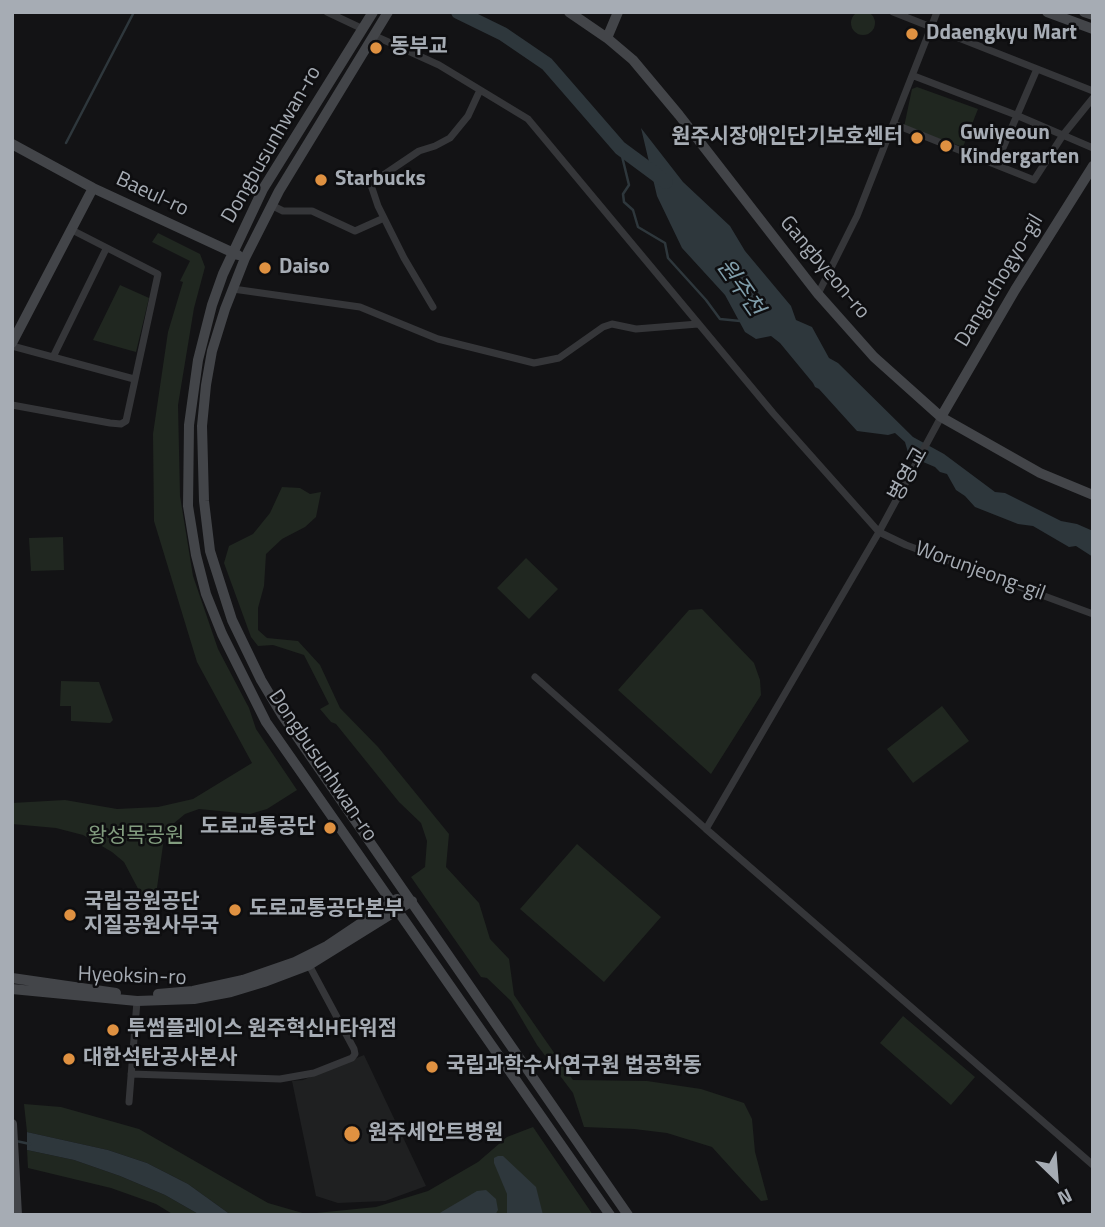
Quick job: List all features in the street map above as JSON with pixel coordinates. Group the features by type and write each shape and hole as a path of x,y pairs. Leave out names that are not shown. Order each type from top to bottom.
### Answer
{"street":[{"path":"327,12 368,21 377,32 439,65 528,119 773,413 879,532 706,829"},
{"name":"Dongbusunhwan-ro","path":"388,12 271,205 245,258 212,351 202,426 204,501 210,551 232,620 272,700 628,1215"},
{"name":"Gangbyeon-ro","path":"569,12 633,60 818,295 938,422 1040,473 1093,495"},
{"path":"607,38 618,12"},
{"path":"893,12 1093,91"},
{"path":"818,295 857,216 937,12"},
{"path":"1047,12 1093,29"},
{"path":"1084,12 1093,15"},
{"name":"Dongbusunhwan-ro","path":"368,21 263,190 223,274 205,329 194,382 189,425 188,506 201,579 222,634 266,722 608,1212"},
{"path":"996,164 1037,69"},
{"path":"914,76 1093,148"},
{"path":"351,183 359,179 379,178 419,151 450,138 468,116 480,90"},
{"path":"894,124 1034,180 1063,135 1093,98"},
{"name":"Baeul-ro","path":"12,144 93,188 245,258"},
{"name":"Danguchogyo-gil","path":"938,422 1015,290 1093,166"},
{"path":"369,179 384,218 433,307"},
{"name":"Baeul-ro","path":"12,344 93,188"},
{"path":"271,205 283,211 312,211 355,231 384,218"},
{"path":"12,405 124,423 158,274 72,230"},
{"path":"53,358 106,249"},
{"path":"233,289 360,307 438,339 534,363 559,358 603,327 612,324 636,329 698,324"},
{"path":"12,344 53,358 134,379"},
{"name":"병영교","path":"879,532 938,422"},
{"name":"Worunjeong-gil","path":"879,532 906,545 1093,614"},
{"path":"535,677 1093,1165"},
{"path":"395,906 409,897"},
{"name":"Hyeoksin-ro","path":"12,989 137,999 194,999 232,992 309,965 395,906"},
{"name":"Hyeoksin-ro","path":"12,978 137,999 193,991 243,980 295,962 395,906"},
{"path":"131,1074 280,1079 314,1073 352,1058 354,1049 309,965"},
{"path":"129,1102 137,999"},
{"path":"12,1124 15,1214"}],"shaded area":[{"name":"원주세안트병원","path":"364,1055 426,1186 385,1201 338,1203 316,1196 292,1081 303,1080"}],"green space":[{"path":"863,11 871,15 875,23 871,31 863,35 855,31 851,23 855,15"},
{"path":"917,87 978,109 963,147 904,127 912,89"},
{"name":"왕성목공원","path":"158,233 200,254 205,267 194,308 178,405 180,496 193,576 218,649 249,708 256,729 297,790 267,809 250,814 199,809 185,814 167,829 155,902 144,900 124,862 83,835 56,828 12,824 12,803 65,800 117,809 158,807 193,799 252,763 197,662 154,521 153,434 168,332 183,282 180,281 190,261 152,242"},
{"path":"120,285 149,298 136,352 93,340"},
{"path":"282,487 300,488 310,494 321,492 316,517 305,527 282,539 266,554 264,586 258,608 258,630 267,638 298,641 320,665 340,708 378,747 449,834 446,867 479,903 490,939 509,959 514,995 573,1080 647,1081 701,1089 744,1103 752,1119 755,1152 768,1200 761,1201 712,1147 667,1133 584,1127 573,1093 537,1045 511,1001 487,978 481,977 411,877 425,867 427,841 421,823 399,802 336,724 320,709 329,704 304,655 273,645 258,646 251,637 224,563 229,546 253,534 270,513"},
{"path":"63,537 64,570 31,571 29,538"},
{"path":"526,558 558,589 529,619 497,588"},
{"path":"702,609 754,663 760,680 761,695 711,774 618,690 689,610"},
{"path":"61,681 99,682 113,720 110,723 71,721 71,706 60,706"},
{"path":"942,706 969,741 913,783 887,749"},
{"path":"577,844 661,917 604,982 520,909"},
{"path":"903,1016 975,1077 951,1105 880,1043"},
{"path":"24,1104 61,1107 139,1129 268,1203 306,1214 376,1207 428,1191 478,1162 507,1137 533,1127 593,1215 231,1215 188,1184 147,1163 108,1150 27,1132"},
{"path":"27,1150 74,1160 120,1176 165,1195 200,1215 174,1215 156,1204 111,1188 28,1168"}],"water":[{"path":"641,128 683,182 730,226 745,251 791,306 796,320 812,327 829,358 838,363 913,437 944,454 995,492 1005,493 1061,521 1093,531 1093,557 1076,546 1069,547 1033,526 1018,524 975,507 956,490 947,474 909,456 905,442 895,433 888,435 857,431 815,387 780,343 771,336 756,339 745,332 725,295 682,248 657,196"},
{"path":"27,1132 108,1150 147,1163 188,1184 231,1215 200,1215 165,1195 120,1176 74,1160 27,1150"},
{"path":"503,1156 536,1187 543,1215 507,1215 507,1194 494,1163 494,1158"},
{"path":"486,1190 496,1199 498,1210 495,1215 429,1215 438,1214 477,1191"}],"waterway":[{"path":"66,143 134,12"},
{"name":"원주천","path":"458,12 503,34 547,64 620,148 666,182"},
{"path":"620,148 629,185 623,194 624,202 633,210 638,227 665,243 668,258 720,319 740,321"},
{"path":"16,1141 30,1144"}],"place":[{"name":"Ddaengkyu Mart","path":"912,34"},
{"name":"동부교","path":"376,48"},
{"name":"원주시장애인단기보호센터","path":"917,138"},
{"name":"Gwiyeoun Kindergarten","path":"946,146"},
{"name":"Starbucks","path":"321,180"},
{"name":"Daiso","path":"265,268"},
{"name":"도로교통공단","path":"330,828"},
{"name":"도로교통공단본부","path":"235,910"},
{"name":"국립공원공단 지질공원사무국","path":"70,915"},
{"name":"투썸플레이스 원주혁신H타워점","path":"113,1030"},
{"name":"대한석탄공사본사","path":"69,1059"},
{"name":"국립과학수사연구원 법공학동","path":"432,1067"},
{"name":"원주세안트병원","path":"352,1134"}]}
